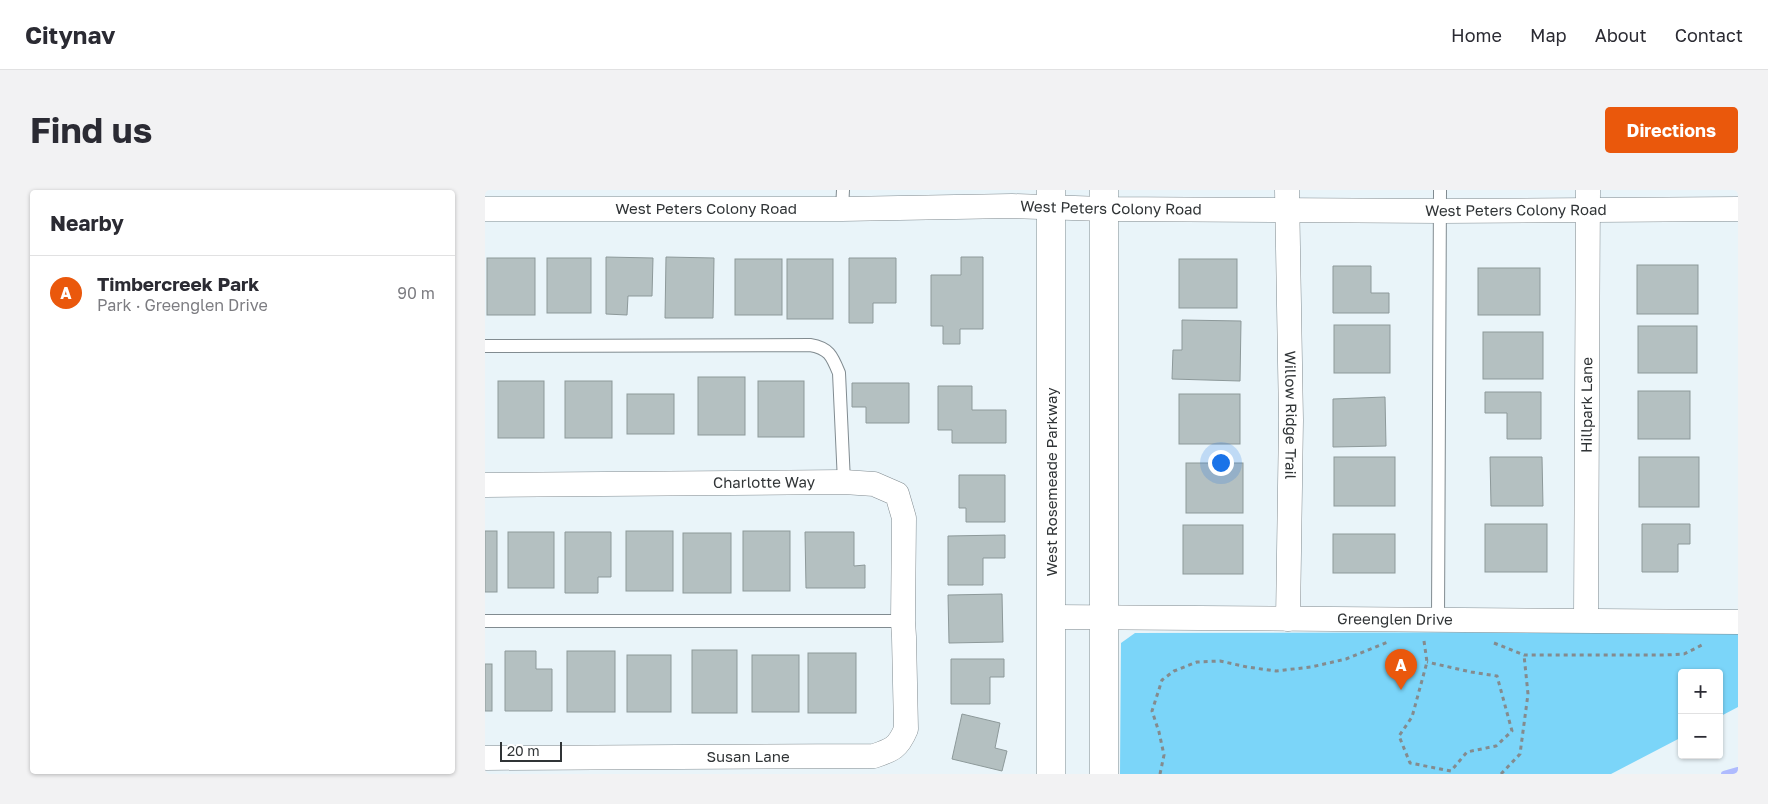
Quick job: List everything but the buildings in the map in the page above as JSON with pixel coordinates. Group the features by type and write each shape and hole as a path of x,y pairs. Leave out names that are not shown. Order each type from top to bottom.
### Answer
{"main road":[{"name":"West Rosemeade Parkway","path":"1051,199 1051,774"},
{"path":"1104,200 1104,774"}],"street":[{"name":"West Peters Colony Road","path":"485,209 843,199 1012,206 1051,199 1589,200 1738,209"},
{"name":"Willow Ridge Trail","path":"1287,200 1291,420 1287,619"},
{"name":"Hillpark Lane","path":"1586,620 1589,200"},
{"name":"Charlotte Way","path":"485,485 844,482 874,484 897,494 904,518 903,629"},
{"name":"Greenglen Drive","path":"1051,617 1287,619 1431,627 1586,620 1738,622"},
{"name":"Susan Lane","path":"485,758 874,756 892,750 901,740 906,729 903,629"}],"lane":[{"path":"1431,627 1441,201"},
{"path":"485,346 818,346 826,350 833,359 839,373 844,482"},
{"path":"485,621 903,629"}],"path":[{"path":"1427,662 1497,676 1512,731 1496,746 1467,752 1451,771 1411,763 1399,736 1412,717 1427,662 1431,627"},
{"path":"1161,774 1164,755 1152,711 1162,680 1174,671 1197,662 1220,661 1247,668 1276,671 1311,668 1346,659 1391,641"},
{"path":"1488,641 1524,655 1674,655 1684,654 1711,641"},
{"path":"1501,774 1520,754 1528,694 1524,655"}],"shaded area":[{"path":"1711,632 1738,634 1738,707 1723,715 1723,669 1678,669 1678,739 1611,774 1120,774 1121,643 1135,633"}],"waterway":[{"path":"1724,774 1738,770"}],"place":[{"name":"Timbercreek Park","path":"1401,690"}]}
